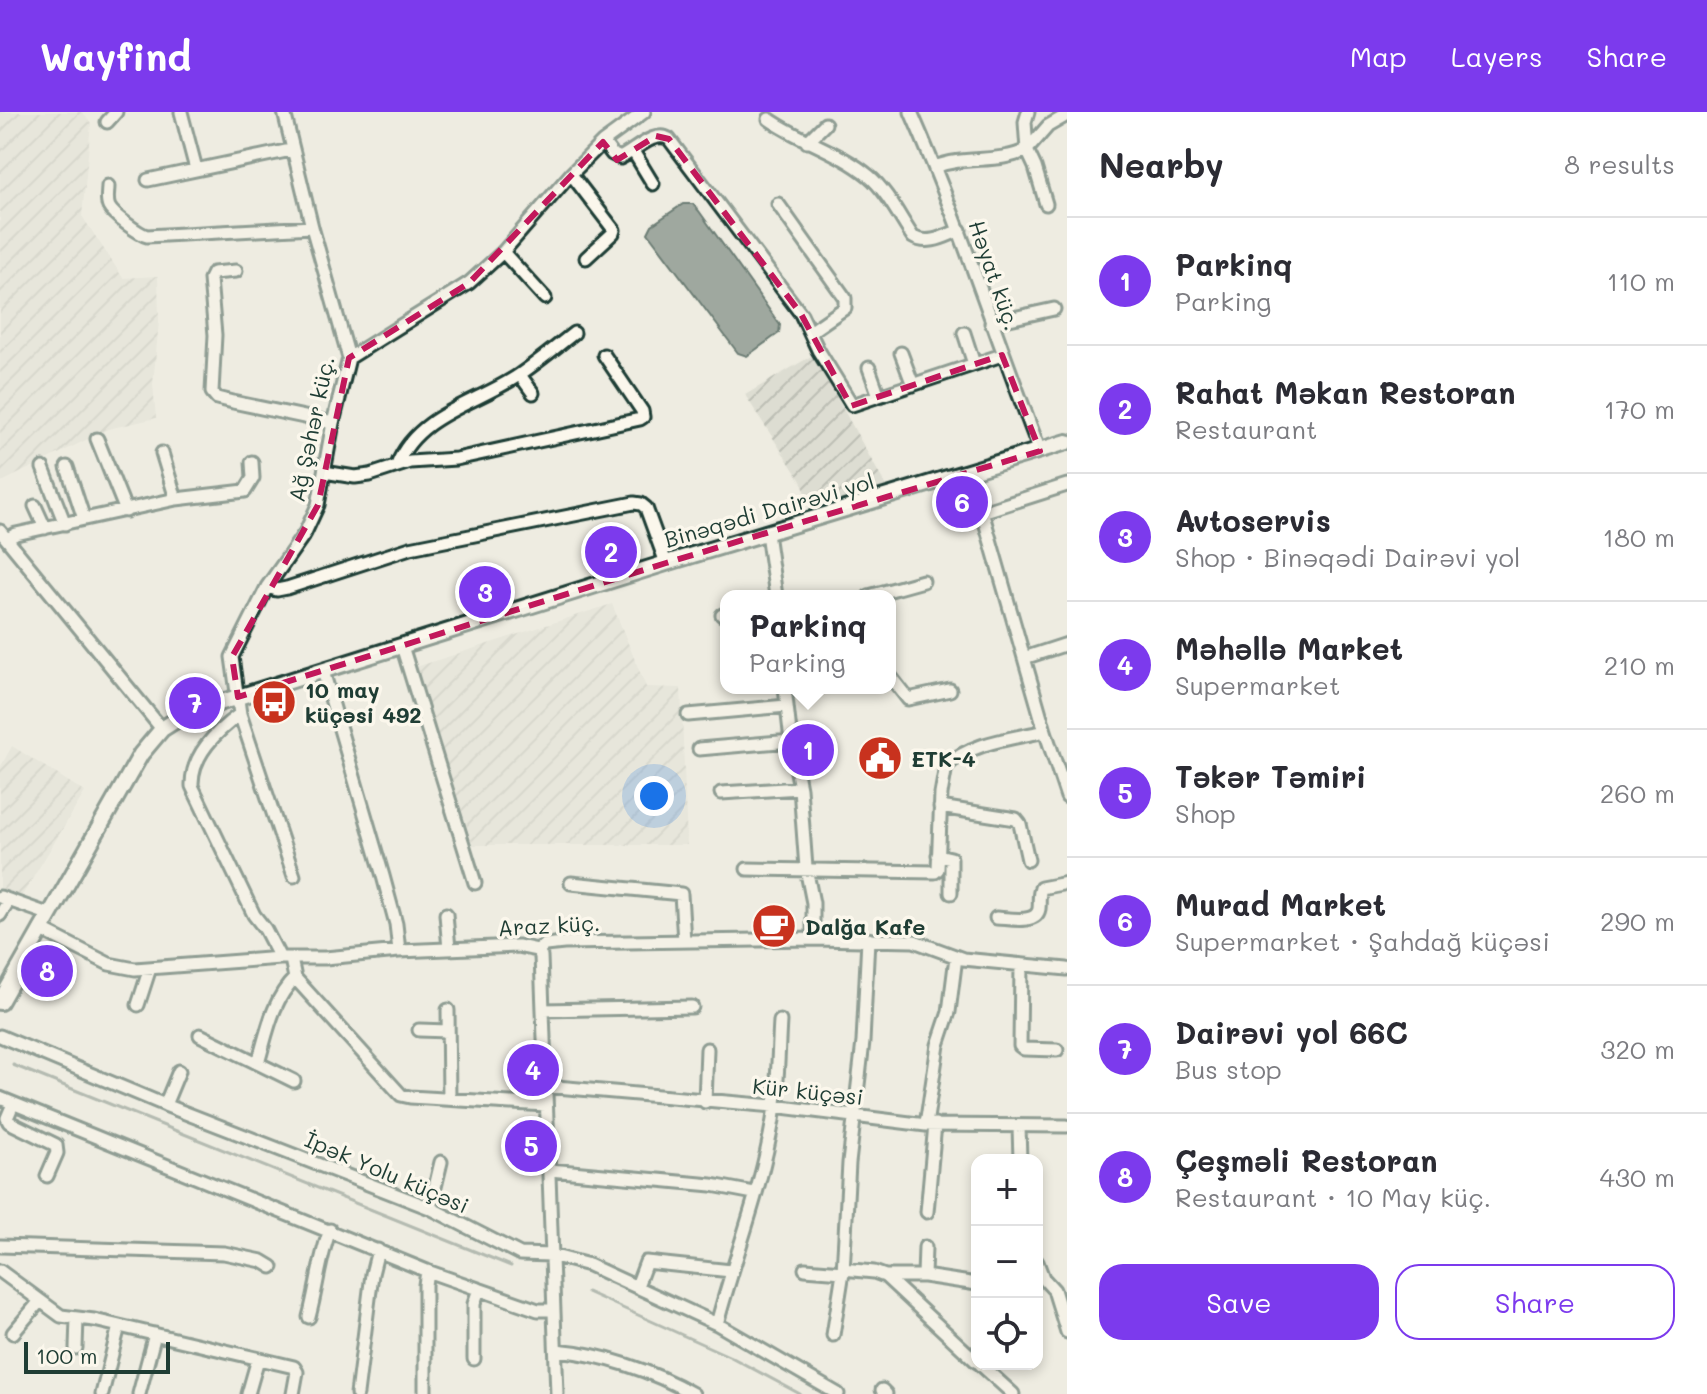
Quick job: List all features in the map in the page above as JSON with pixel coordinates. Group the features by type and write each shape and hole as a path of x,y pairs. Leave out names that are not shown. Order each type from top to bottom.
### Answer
{"main road":[{"name":"Binəqədi Dairəvi yol","path":"0,1002 141,754 162,729 187,713 1067,442"}],"street":[{"path":"107,122 116,112"},
{"path":"181,112 196,169"},
{"name":"Ağ Şəhər küç.","path":"284,112 291,150 349,358 318,505 267,587 232,657 240,714 294,876"},
{"path":"349,358 469,283 503,252 603,142 644,112"},
{"name":"Həyat küç.","path":"911,112 960,230 1002,355 1040,451"},
{"path":"1027,113 1027,150 1046,204"},
{"path":"935,167 952,160 1002,157 1027,150 1048,126 1067,115"},
{"path":"769,119 858,167 872,178 913,237 927,242 960,230"},
{"path":"807,142 825,124"},
{"path":"603,142 620,158 656,136 663,135 669,139 801,314 850,404 855,405 1002,355"},
{"path":"148,180 291,150"},
{"path":"633,151 653,184"},
{"path":"571,174 614,230 586,258"},
{"path":"108,186 107,204 111,210 138,234 147,236 312,227"},
{"path":"778,204 845,298 845,308 810,332"},
{"path":"503,252 545,298"},
{"path":"236,271 213,273 210,279 215,335 212,392 217,398 333,423"},
{"path":"991,323 1054,309"},
{"path":"397,465 413,438 429,424 520,375 574,333"},
{"path":"964,333 974,364"},
{"path":"901,353 913,385"},
{"path":"324,472 355,477 370,475 397,465 456,459 640,419 643,417 642,411 604,355"},
{"path":"869,368 879,396"},
{"path":"520,375 533,393"},
{"path":"97,439 126,511"},
{"path":"162,453 176,499"},
{"path":"162,729 3,535 176,499 245,491 253,478 252,462"},
{"path":"67,467 84,519"},
{"path":"43,468 65,524"},
{"path":"971,473 1067,797"},
{"path":"982,512 1067,485"},
{"path":"267,587 277,590 287,588 410,548 634,503 646,508 666,563"},
{"path":"35,506 45,528"},
{"path":"767,533 775,590"},
{"path":"891,590 923,581"},
{"path":"1024,658 1067,644"},
{"path":"402,646 475,883"},
{"path":"323,671 383,876 396,924 399,951"},
{"path":"896,684 908,699 950,690"},
{"path":"785,694 813,903 813,939"},
{"path":"688,715 786,706"},
{"path":"240,714 214,736 205,749 192,771 192,786 254,915 285,958 295,978 395,1090 410,1097 546,1105"},
{"path":"747,869 806,868 931,874 938,869 942,777 946,766 979,746 1045,731"},
{"path":"699,749 791,741"},
{"path":"721,793 800,788"},
{"path":"940,807 1016,819 1020,824 1028,860"},
{"path":"938,855 951,858 951,893"},
{"path":"571,883 681,894 684,941"},
{"path":"996,918 1035,917 1039,912 1041,888 1067,883"},
{"path":"0,915 5,898 48,914"},
{"path":"446,914 449,949"},
{"name":"Araz küç.","path":"40,929 109,964 125,968 399,951 518,946 537,950 545,945 564,943 868,939 914,941 956,957 1067,969"},
{"path":"833,1335 843,1271 863,1042 868,939"},
{"path":"537,950 541,956 557,1394"},
{"path":"927,1212 930,1125 938,1045 949,1012 956,957"},
{"path":"1021,965 1020,1046 1024,1049 1057,1050"},
{"path":"138,1005 150,968"},
{"path":"258,1063 276,1004 286,986 295,978"},
{"path":"543,1010 692,1007"},
{"path":"448,1010 449,1099"},
{"path":"717,1324 731,1271 745,1235 774,1106 780,1021"},
{"path":"419,1030 448,1031"},
{"path":"200,1035 294,1081"},
{"name":"İpək Yolu küçəsi","path":"0,1036 165,1105 430,1208 520,1254 551,1255 581,1262 717,1324 838,1394"},
{"path":"705,1102 707,1049"},
{"path":"165,1105 179,1071"},
{"name":"Kür küçəsi","path":"545,1086 774,1106 930,1125 1067,1126"},
{"path":"0,1098 427,1271 538,1310 554,1310"},
{"path":"13,1104 7,1118 9,1122 56,1145 57,1153 47,1176"},
{"path":"1019,1127 1020,1154"},
{"path":"430,1208 441,1162"},
{"path":"550,1170 712,1185 754,1193"},
{"path":"309,1317 320,1256 330,1230"},
{"path":"0,1246 224,1253 247,1256 272,1267"},
{"path":"924,1276 925,1247"},
{"path":"357,1394 372,1274 378,1250"},
{"path":"637,1286 646,1262 731,1271"},
{"path":"805,1269 924,1276 971,1283"},
{"path":"0,1271 61,1316 119,1326 294,1367 297,1372 293,1394"},
{"path":"425,1394 427,1271"},
{"path":"885,1276 971,1356"},
{"path":"1043,1278 1054,1290 1067,1332"},
{"path":"1054,1290 1067,1288"},
{"path":"474,1359 474,1304 479,1289"},
{"path":"13,1333 40,1301"},
{"path":"76,1348 77,1318"},
{"path":"102,1394 119,1326"},
{"path":"139,1394 155,1334"},
{"path":"556,1350 595,1357 667,1381 693,1394"},
{"path":"248,1394 258,1359"},
{"path":"986,1370 1013,1394"},
{"path":"662,1394 667,1381"}],"highlighted area":[{"path":"656,136 669,139 801,314 851,406 1002,355 1040,451 666,563 238,697 232,657 318,505 349,358 469,283 603,142 617,160"}],"shaded area":[{"path":"0,112 82,112 91,123 82,216 123,278 158,276 159,321 153,384 156,418 108,429 0,483"},
{"path":"683,204 693,204 699,211 780,325 779,333 747,356 738,353 648,233 652,225"},
{"path":"813,355 886,486 813,510 801,481 745,395"},
{"path":"612,604 646,687 681,688 687,845 473,845 416,667"},
{"path":"12,746 85,792 20,899 0,892 0,768"}],"waterway":[{"path":"13,1065 511,1266"},
{"path":"587,1292 731,1357 800,1394"}],"place":[{"name":"Murad Market","path":"962,502"},
{"name":"Rahat Məkan Restoran","path":"611,552"},
{"name":"Avtoservis","path":"485,592"},
{"name":"10 may küçəsi 492","path":"274,702"},
{"name":"Dairəvi yol 66C","path":"195,703"},
{"name":"Parkinq","path":"808,750"},
{"name":"ETK-4","path":"880,758"},
{"name":"Dalğa Kafe","path":"774,926"},
{"name":"Çeşməli Restoran","path":"47,971"},
{"name":"Məhəllə Market","path":"533,1070"},
{"name":"Təkər Təmiri","path":"531,1146"}]}
